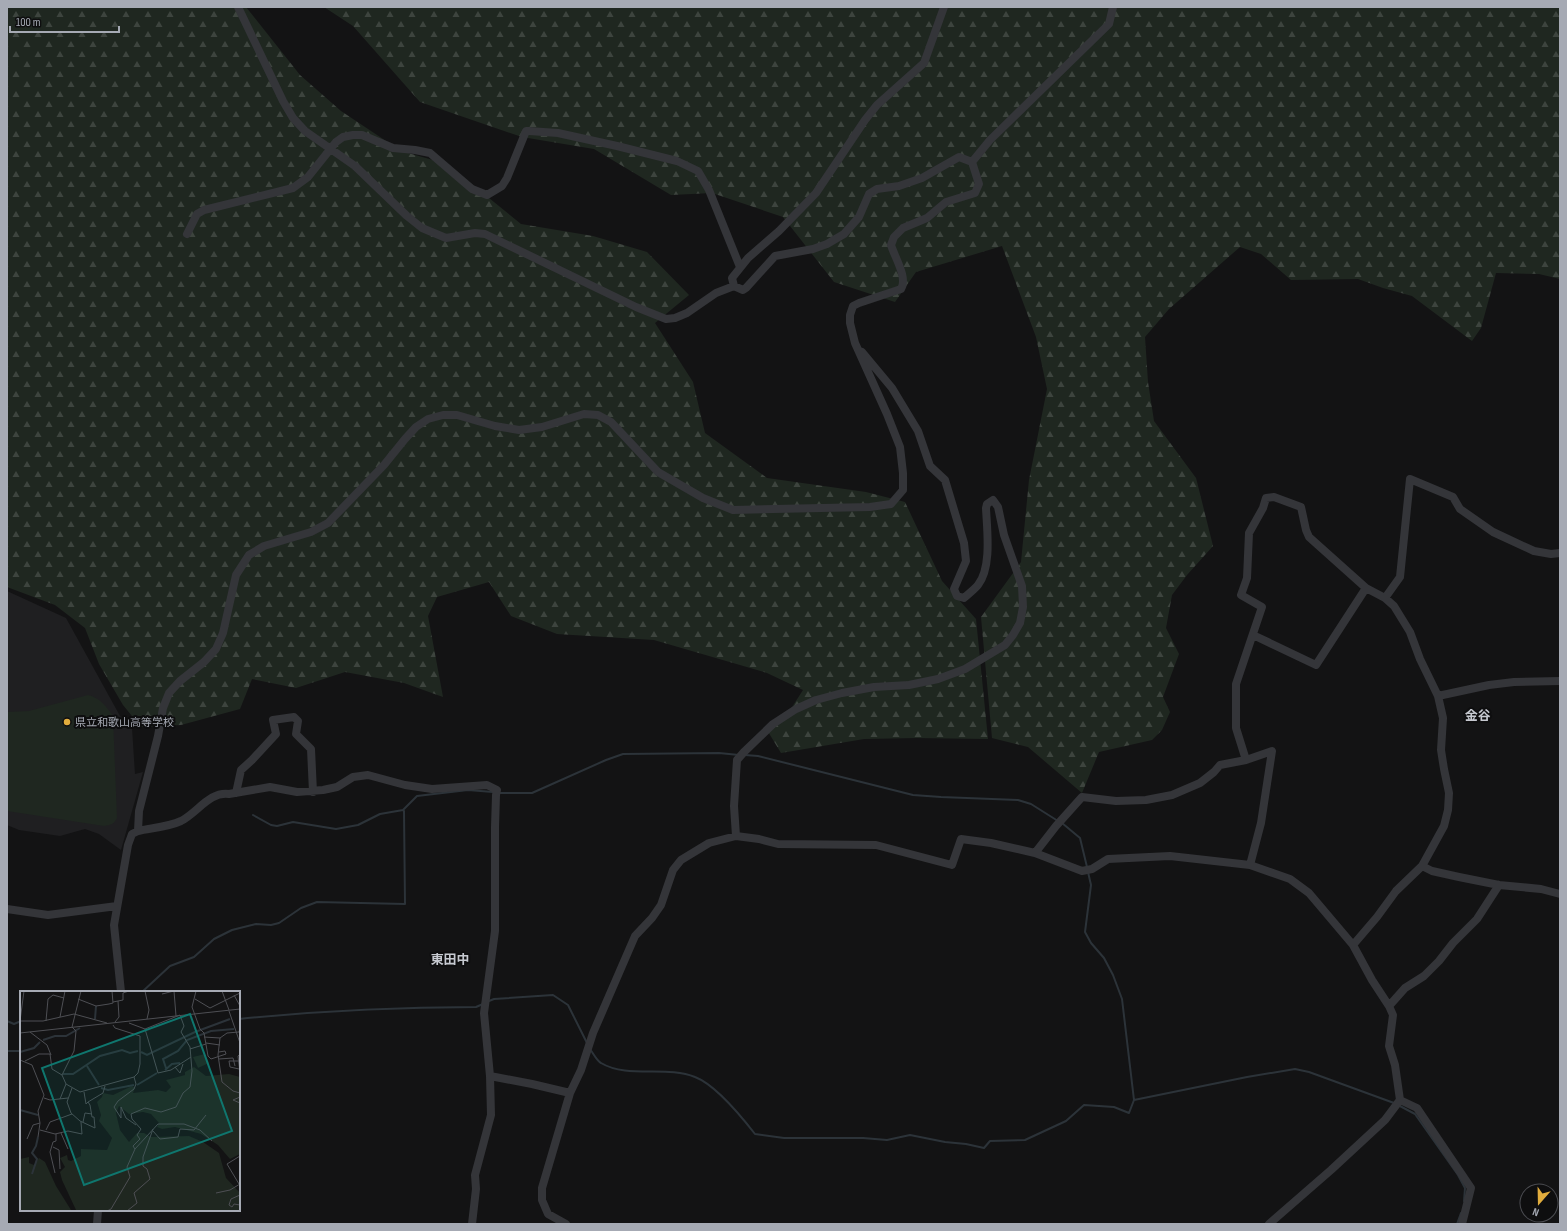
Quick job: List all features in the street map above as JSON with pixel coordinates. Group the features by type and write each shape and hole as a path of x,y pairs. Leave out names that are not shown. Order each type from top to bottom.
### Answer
{"street":[{"path":"238,7 283,101 293,118 305,132 355,166 407,216 431,232 446,238 486,234 636,307 666,319 675,318 687,313 716,293 734,286 743,290 774,256 813,249 827,244 844,234 859,217 869,194 877,189 899,186 922,178 959,157 972,162"},
{"path":"734,286 732,278 740,267 779,231 816,193 877,105 924,63 944,7"},
{"path":"972,162 990,140 1109,24 1113,7"},
{"path":"187,234 197,214 204,210 293,188 301,184 336,142 343,137 353,135 362,135 393,148 430,153 472,189 487,194 502,186 507,178 526,131 529,131 558,133 580,138 677,161 698,171 709,190 740,267"},
{"path":"138,831 139,811 158,736 163,708 168,693 180,681 204,662 216,649 223,633 236,575 250,555 264,546 311,532 328,523 384,465 416,427 428,419 443,415 457,415 495,426 519,430 542,427 584,414 598,415 611,422 658,472 703,498 733,510 870,507 891,504 904,490 900,447 887,414 855,344 850,323 850,315 853,306 866,300 901,289 904,284 904,277 891,245 894,237 903,228 927,218 946,202 975,193 979,184 972,162"},
{"path":"736,836 734,806 737,760 773,724 796,709 816,700 842,693 909,685 938,678 965,669 1005,645 1020,624 1023,607 1022,586 1004,535 998,508 993,500 987,504 986,508 988,541 986,565 978,585 964,598 957,596 954,589 966,561 964,543 945,480 930,466 918,431 892,388 855,344"},
{"path":"1385,598 1400,577 1410,479 1454,498 1460,509 1493,532 1534,551 1551,554 1560,553"},
{"path":"1246,760 1236,728 1236,684 1262,606 1241,595 1247,578 1249,533 1263,508 1266,498 1274,497 1301,507 1309,537 1366,588 1385,598 1394,606 1410,632 1420,659 1438,696 1442,718 1442,756 1449,793 1448,810 1444,826 1422,866 1396,891 1377,917 1353,945"},
{"path":"1253,635 1316,665 1366,588"},
{"path":"1438,696 1489,685 1560,682"},
{"path":"236,793 241,770 276,734 273,720 294,717 298,722 296,734 311,749 313,792"},
{"path":"1035,853 1056,826 1082,797 1116,801 1146,800 1172,795 1200,782 1214,772 1220,765 1246,760 1272,751 1261,823 1250,865"},
{"path":"121,991 114,925 128,845 132,834 138,831 181,821 214,796 224,793 229,794 270,787 297,792 313,792 337,787 353,777 368,775 405,785 432,789 486,785 497,790 495,827 495,932 484,1013 490,1076 491,1115 475,1175 476,1189 472,1224"},
{"path":"566,1224 548,1214 542,1200 542,1188 570,1093 581,1070 593,1033 635,936 661,906 673,870 682,860 709,843 736,836 759,839 778,844 876,845 952,865 961,839 991,843 1035,853 1082,871 1092,869 1108,859 1170,856 1250,865 1290,879 1308,893 1353,945 1372,980 1389,1006 1393,1015 1389,1046 1395,1065 1400,1100 1385,1120 1269,1224"},
{"path":"1422,866 1432,871 1499,885 1540,889 1560,894"},
{"path":"1389,1006 1405,988 1424,976 1439,961 1453,943 1477,919 1499,885"},
{"path":"7,909 48,915 117,906"},
{"path":"490,1076 570,1093"},
{"path":"1400,1100 1417,1108 1471,1188 1462,1224"},
{"path":"97,1224 98,1211"}],"shaded area":[{"name":"県立和歌山高等学校","path":"7,591 66,618 120,716 132,728 135,774 143,772 121,850 99,834 85,829 60,836 19,830 7,825"}],"green space":[{"path":"7,7 246,7 300,75 341,111 401,151 447,164 521,224 593,236 647,252 689,295 655,323 693,382 705,433 767,478 866,492 905,502 942,581 976,619 988,739 864,739 781,753 767,730 785,718 803,690 767,673 654,640 557,634 511,616 489,582 437,597 428,616 443,697 404,683 345,672 296,688 252,679 240,709 181,725 141,727 123,705 99,664 85,628 55,605 7,587"},
{"path":"324,7 1560,7 1560,279 1539,274 1496,273 1481,328 1472,341 1412,296 1358,279 1291,280 1261,254 1240,247 1169,309 1145,337 1148,382 1154,421 1196,478 1213,546 1187,575 1172,595 1166,628 1179,654 1163,697 1170,712 1162,730 1152,740 1099,752 1082,793 1028,747 992,738 981,617 1021,562 1029,480 1047,389 1036,337 1002,246 916,272 895,302 834,282 783,217 712,193 671,195 594,149 522,137 420,102 353,26"},
{"path":"88,695 96,698 102,703 113,716 117,818 115,822 104,826 7,811 7,712 29,711"}],"waterway":[{"path":"500,793 532,793 623,754 719,753 739,755"},
{"path":"745,755 758,756 913,795 1018,800 1031,804 1058,821"},
{"path":"253,815 271,825 277,826 293,822 336,829 358,825 380,814 403,810 417,796 468,790 493,792"},
{"path":"143,991 170,966 194,957 214,939 232,930 256,924 271,925 279,923 301,908 317,902 405,904 404,811"},
{"path":"1062,823 1080,838 1087,867"},
{"path":"590,1049 600,1062 612,1068 635,1071 672,1072 695,1077 720,1094 755,1134 784,1138 863,1138 887,1140 910,1135 984,1148 990,1141 1025,1140 1066,1121 1084,1105 1114,1107 1129,1113 1134,1100 1122,999 1113,975 1104,958 1091,943 1085,932 1091,885 1088,872"},
{"path":"489,1001 494,999 553,995 568,1005 587,1043"},
{"path":"240,1019 358,1010 476,1007 483,1004"},
{"path":"7,1021 14,1024 20,1021"},
{"path":"7,1051 20,1051"},
{"path":"1134,1100 1247,1077 1295,1069 1309,1072 1394,1103"},
{"path":"1398,1105 1415,1114 1458,1175 1465,1188 1464,1201"},
{"path":"1457,1224 1461,1213"}],"place":[{"name":"県立和歌山高等学校","path":"67,722"}],"district":[{"name":"金谷","path":"1478,716"},
{"name":"東田中","path":"450,960"}]}
